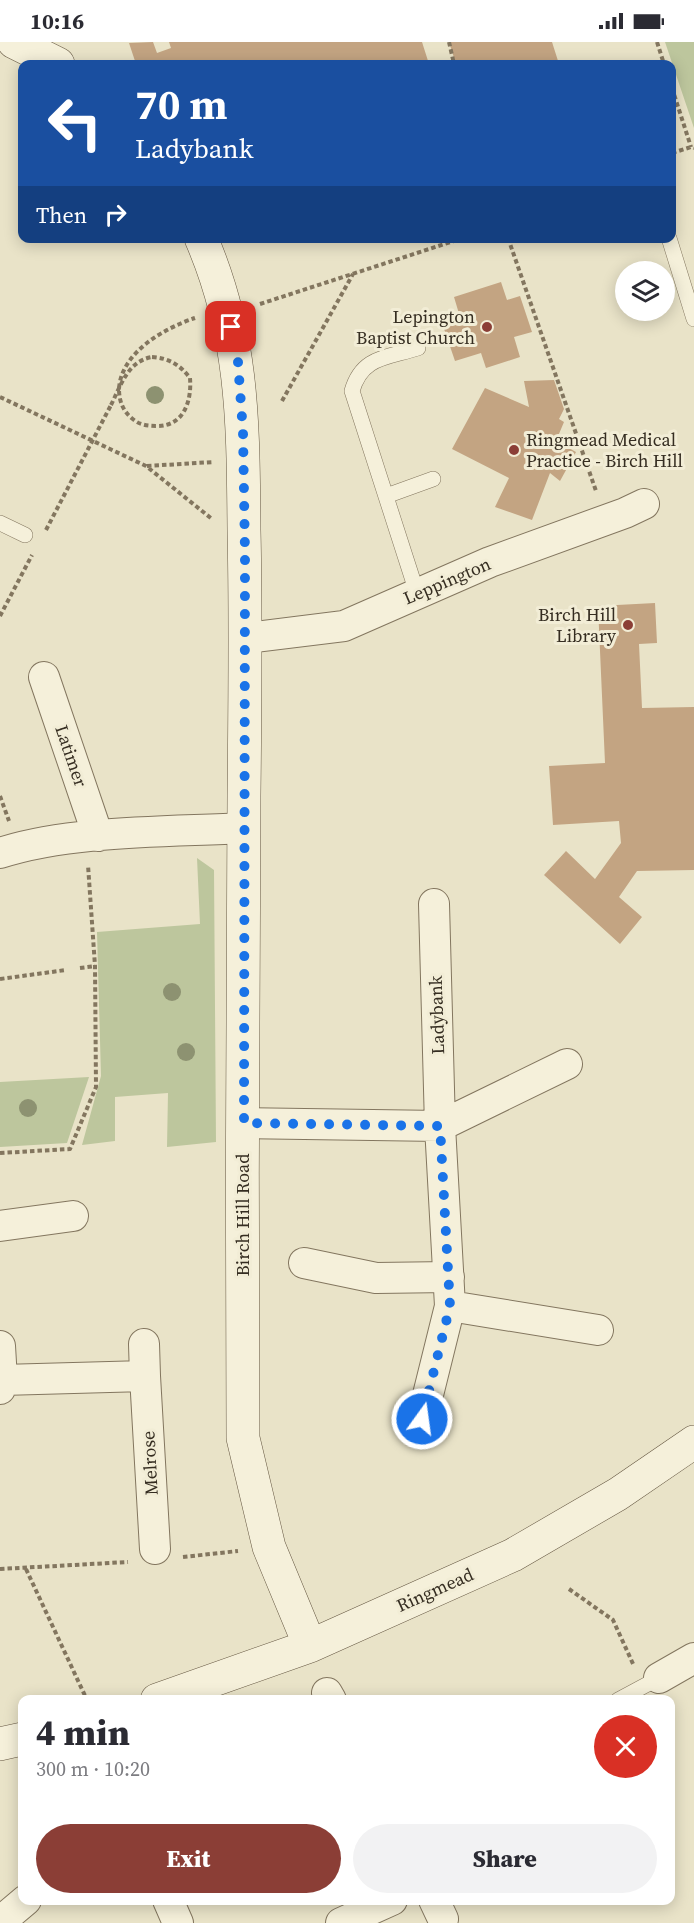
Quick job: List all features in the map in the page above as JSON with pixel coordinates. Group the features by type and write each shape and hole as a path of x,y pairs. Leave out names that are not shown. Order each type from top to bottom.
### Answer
{"street":[{"path":"14,42 50,60"},
{"name":"Birch Hill Road","path":"203,243 228,316 238,362 243,432 246,638 243,1438 269,1547 310,1646"},
{"name":"Leppington","path":"246,638 344,626 490,562 644,504"},
{"name":"Latimer","path":"44,677 92,837"},
{"path":"0,853 18,847 92,837 244,828"},
{"name":"Ladybank","path":"422,1419 449,1291 440,1126 434,904"},
{"path":"244,1123 440,1126 567,1064"},
{"path":"0,1226 73,1216"},
{"path":"304,1263 449,1291 598,1330"},
{"name":"Melrose","path":"144,1344 155,1549"},
{"path":"0,1346 1,1385 145,1377"},
{"name":"Ringmead","path":"172,1695 310,1646 513,1555 618,1494 694,1442"},
{"path":"651,1682 694,1658"},
{"path":"0,1744 18,1740"},
{"path":"0,1922 20,1905"},
{"path":"170,1905 178,1923"},
{"path":"341,1923 381,1905"}],"lane":[{"path":"671,243 694,319"},
{"path":"417,593 352,391 356,376 366,364 418,348"},
{"path":"386,496 433,479"},
{"path":"0,523 26,535"},
{"path":"627,1695 651,1682"}],"path":[{"path":"449,42 453,60"},
{"path":"657,42 663,60"},
{"path":"676,99 693,147 676,152"},
{"path":"260,304 449,243"},
{"path":"510,243 597,492"},
{"path":"282,401 353,274"},
{"path":"44,532 94,440 111,405 132,367 141,359 163,358 176,363 190,378 189,401 183,414 174,422 164,426 141,424 127,414 119,398 120,380 135,354 152,340 177,324 204,315"},
{"path":"0,398 146,466 218,523"},
{"path":"146,466 191,465 215,461"},
{"path":"0,616 33,553"},
{"path":"0,1153 70,1149 96,1087 92,837"},
{"path":"80,968 94,966"},
{"path":"0,979 66,970"},
{"path":"26,1569 85,1695"},
{"path":"569,1589 613,1620 651,1682"}],"green space":[{"path":"665,42 694,42 694,128 676,75 676,60 671,60"},
{"path":"197,858 214,870 216,1142 167,1147 168,1093 115,1097 115,1141 82,1145 101,1076 97,932 200,924"},
{"path":"89,1077 67,1143 0,1147 0,1082"}],"building":[{"path":"153,42 157,53 171,48 169,42 422,42 428,60 135,60 129,43"},
{"path":"449,42 552,42 558,60 455,60"},
{"name":"Lepington Baptist Church","path":"501,282 507,300 520,296 532,332 514,337 520,357 486,368 481,353 455,361 442,323 460,317 454,297"},
{"name":"Ringmead Medical Practice - Birch Hill","path":"554,380 564,409 559,419 564,422 556,441 576,452 560,481 550,473 532,520 495,507 509,478 452,449 485,388 529,407 524,381"},
{"path":"655,603 657,643 639,644 642,708 694,707 694,870 637,871 619,897 642,917 620,944 544,875 566,851 595,879 621,843 619,821 553,825 549,766 605,763 598,606"}],"place":[{"name":"Lepington Baptist Church","path":"487,327"},
{"name":"Ringmead Medical Practice - Birch Hill","path":"514,450"},
{"name":"Birch Hill Library","path":"628,625"}],"route":[{"path":"231,327 238,362 243,432 245,554 244,1123 440,1126 450,1306 422,1419"}]}
